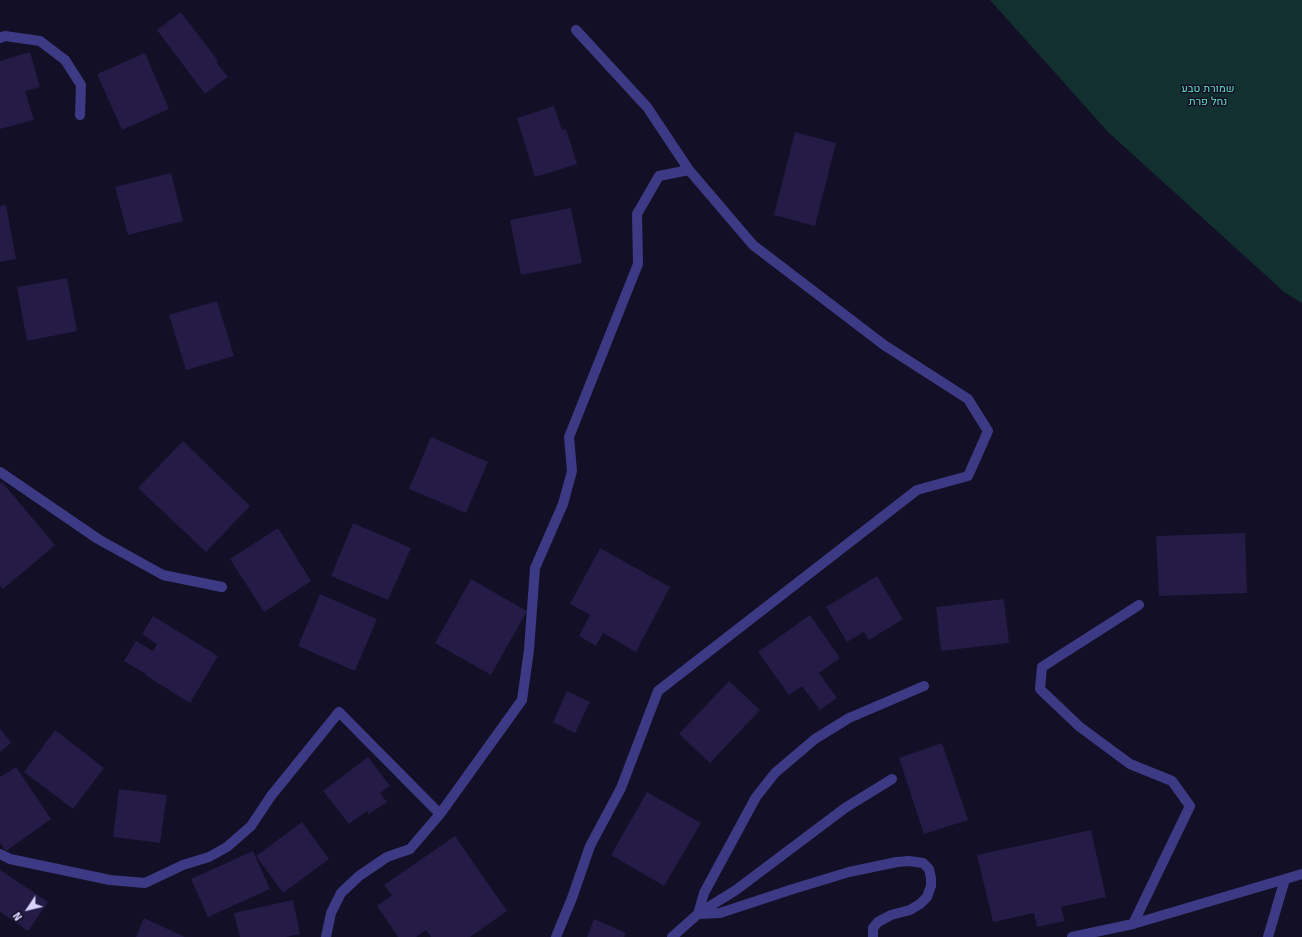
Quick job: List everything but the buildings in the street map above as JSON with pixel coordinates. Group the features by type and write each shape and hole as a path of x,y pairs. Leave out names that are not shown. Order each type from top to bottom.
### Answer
{"street":[{"path":"556,937 572,898 590,846 621,788 658,691 917,490 968,476 988,431 968,399 884,345 753,245 689,170 647,107 576,30"},
{"path":"0,38 5,36 40,41 65,60 81,85 80,115"},
{"path":"326,937 331,913 341,893 359,876 387,857 410,848 440,814 522,700 530,650 535,568 563,504 572,471 569,436 638,264 636,214 659,176 689,170"},
{"path":"0,472 98,539 163,575 222,587"},
{"path":"1133,924 1190,806 1172,781 1130,764 1080,727 1040,689 1042,667 1140,605"},
{"path":"698,914 704,893 753,803 774,773 814,739 849,718 924,686"},
{"path":"0,854 10,859 110,880 145,883 183,865 209,857 227,847 251,826 271,796 339,712 440,814"},
{"path":"672,937 698,914 736,890 845,808 892,779"},
{"path":"698,914 720,913 849,872 897,862 909,861 923,863 929,868 931,878 931,886 927,897 920,904 910,910 878,922 873,928 873,937"},
{"path":"1072,937 1133,924 1302,874"},
{"path":"1268,937 1285,879"}],"green space":[{"name":"שמורת טבע נחל פרת","path":"990,0 1302,0 1302,303 1284,292 1108,132"}]}
